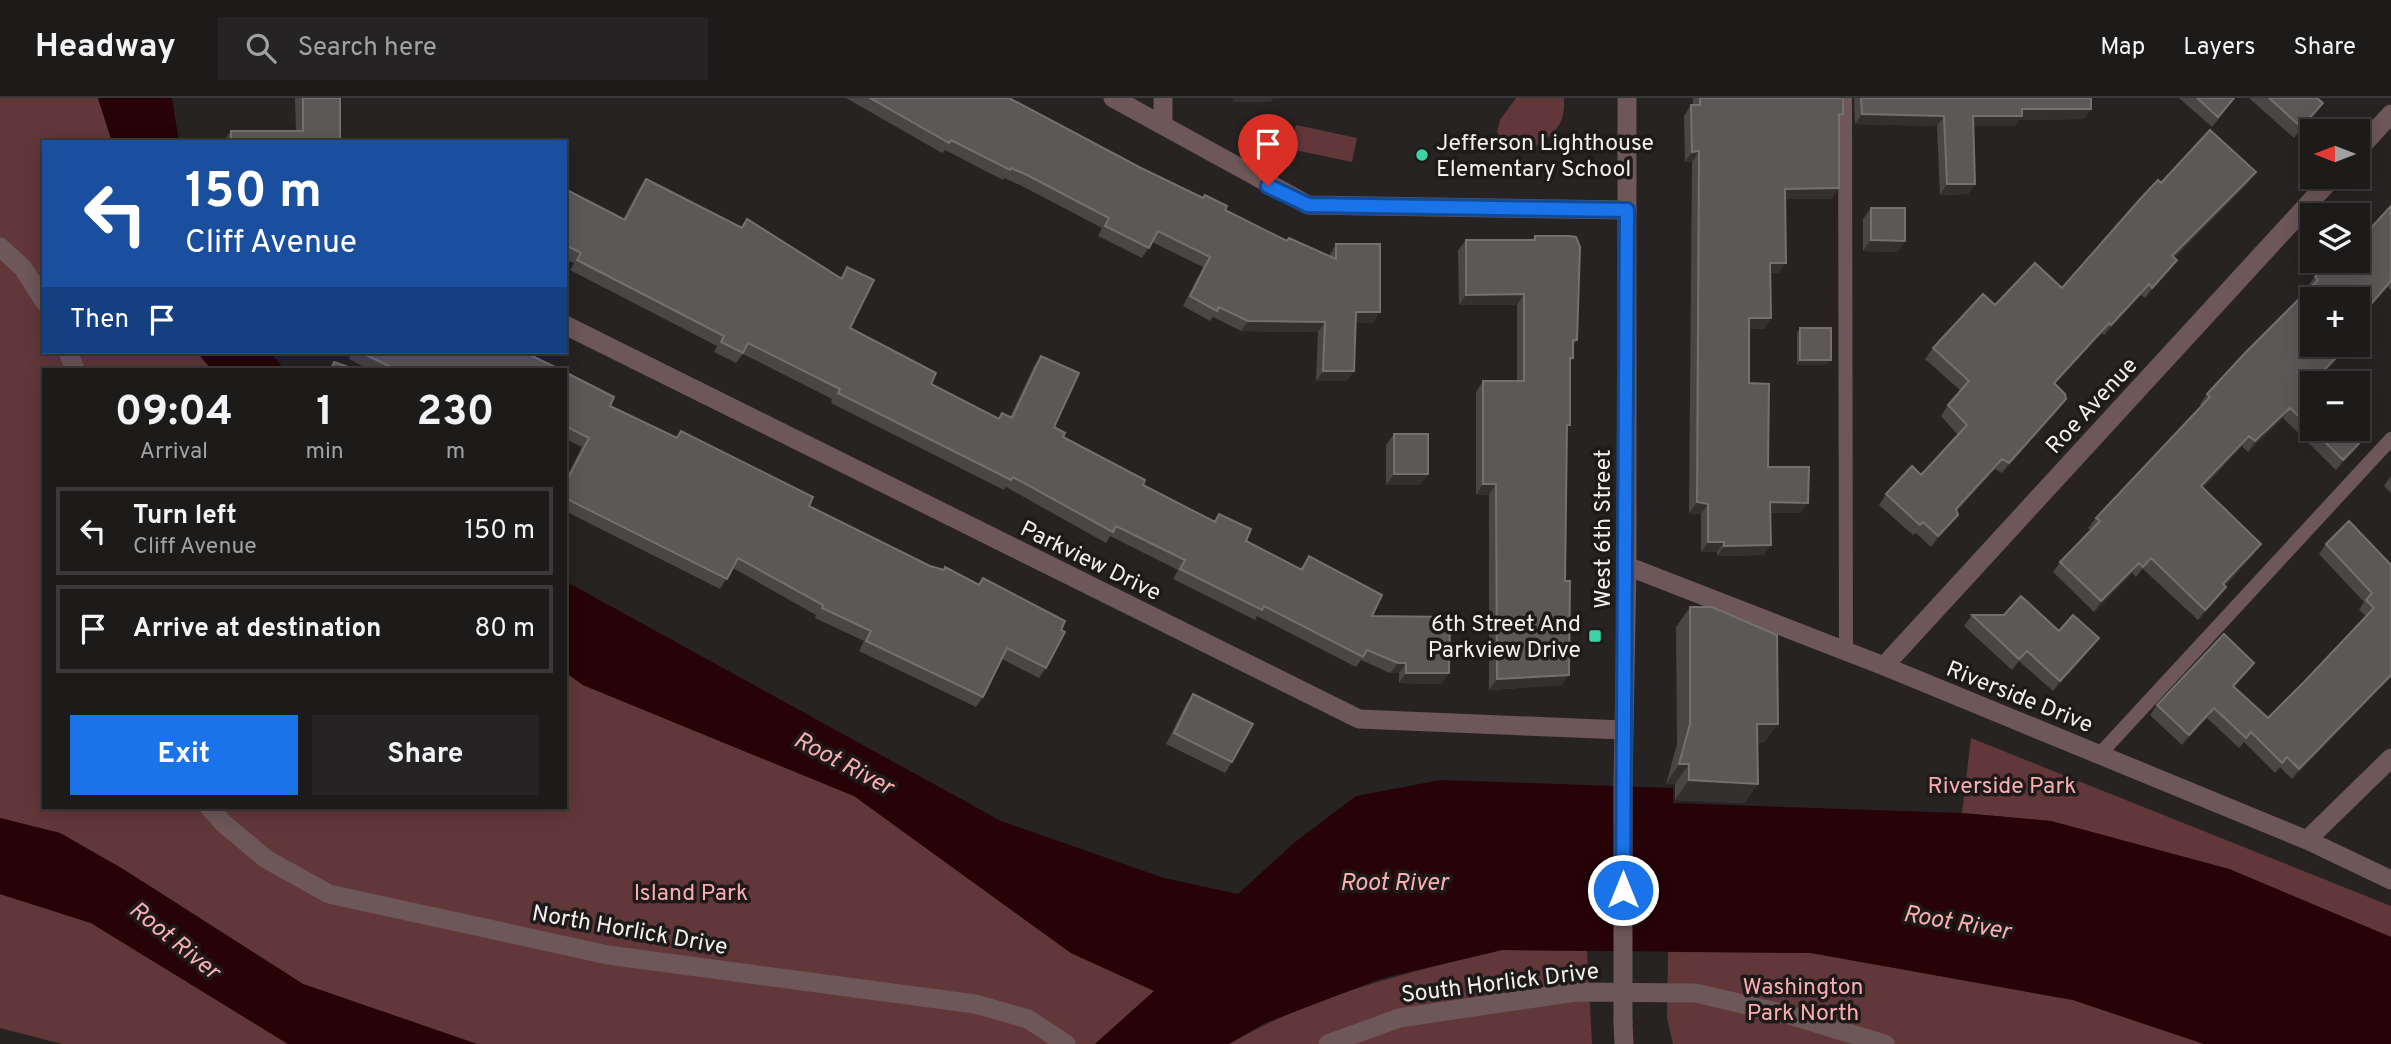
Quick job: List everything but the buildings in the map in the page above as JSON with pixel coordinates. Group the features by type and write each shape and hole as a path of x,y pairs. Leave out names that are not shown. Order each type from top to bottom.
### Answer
{"street":[{"path":"1113,98 1268,186 1308,205 1627,210"},
{"path":"1163,98 1163,124"},
{"name":"West 6th Street","path":"1624,1044 1627,98"},
{"path":"2370,137 2391,114"},
{"name":"Roe Avenue","path":"1884,666 2322,189"},
{"path":"0,247 23,268 42,298"},
{"name":"Parkview Drive","path":"567,326 1359,719 1623,730"},
{"name":"Riverside Drive","path":"1627,566 1884,666 2307,840 2391,880"},
{"path":"2307,840 2391,758"},
{"name":"North Horlick Drive","path":"210,809 267,859 328,894 608,955 975,1004 1028,1018 1062,1041"},
{"name":"South Horlick Drive","path":"1328,1044 1399,1018 1576,992 1696,993 1789,1015 1885,1044"}],"lane":[{"path":"1845,98 1846,651"},
{"path":"2099,755 2391,439"}],"green space":[{"name":"Island Park","path":"0,98 98,98 111,140 42,140 42,354 199,354 210,368 42,368 42,809 567,809 567,673 583,685 854,796 1071,953 1155,991 1095,1044 477,1044 303,984 123,869 60,833 0,818"},
{"path":"1516,98 1564,98 1560,124 1529,151 1508,149 1497,132 1500,120"},
{"path":"1296,125 1357,138 1352,162 1290,149"},
{"name":"Riverside Park","path":"1971,738 2391,906 2391,937 2229,869 2051,821 1962,813"},
{"path":"0,894 91,923 288,1044 62,1044 0,1028"},
{"path":"1502,950 1587,951 1592,1044 1229,1044 1295,1011 1328,998 1431,967"},
{"name":"Washington Park North","path":"1668,952 1811,953 2073,1000 2204,1044 1673,1044 1667,1018"}],"water":[{"path":"98,98 172,98 179,140 111,140"},
{"path":"199,354 272,354 283,368 210,368"},
{"name":"Root River","path":"567,582 1001,821 1164,878 1238,894 1295,842 1356,796 1441,780 1673,788 1673,803 1962,813 2051,821 2229,869 2391,937 2391,1044 2204,1044 2073,1000 1811,953 1502,950 1383,978 1265,1023 1229,1044 1095,1044 1154,991 1071,953 854,796 583,685 567,673"},
{"name":"Root River","path":"0,818 60,833 123,869 303,984 477,1044 288,1044 91,923 0,894"}],"place":[{"name":"Jefferson Lighthouse Elementary School","path":"1422,155"},
{"name":"6th Street And Parkview Drive","path":"1595,636"}],"route":[{"path":"1268,186 1308,205 1627,210 1623,890"}]}
